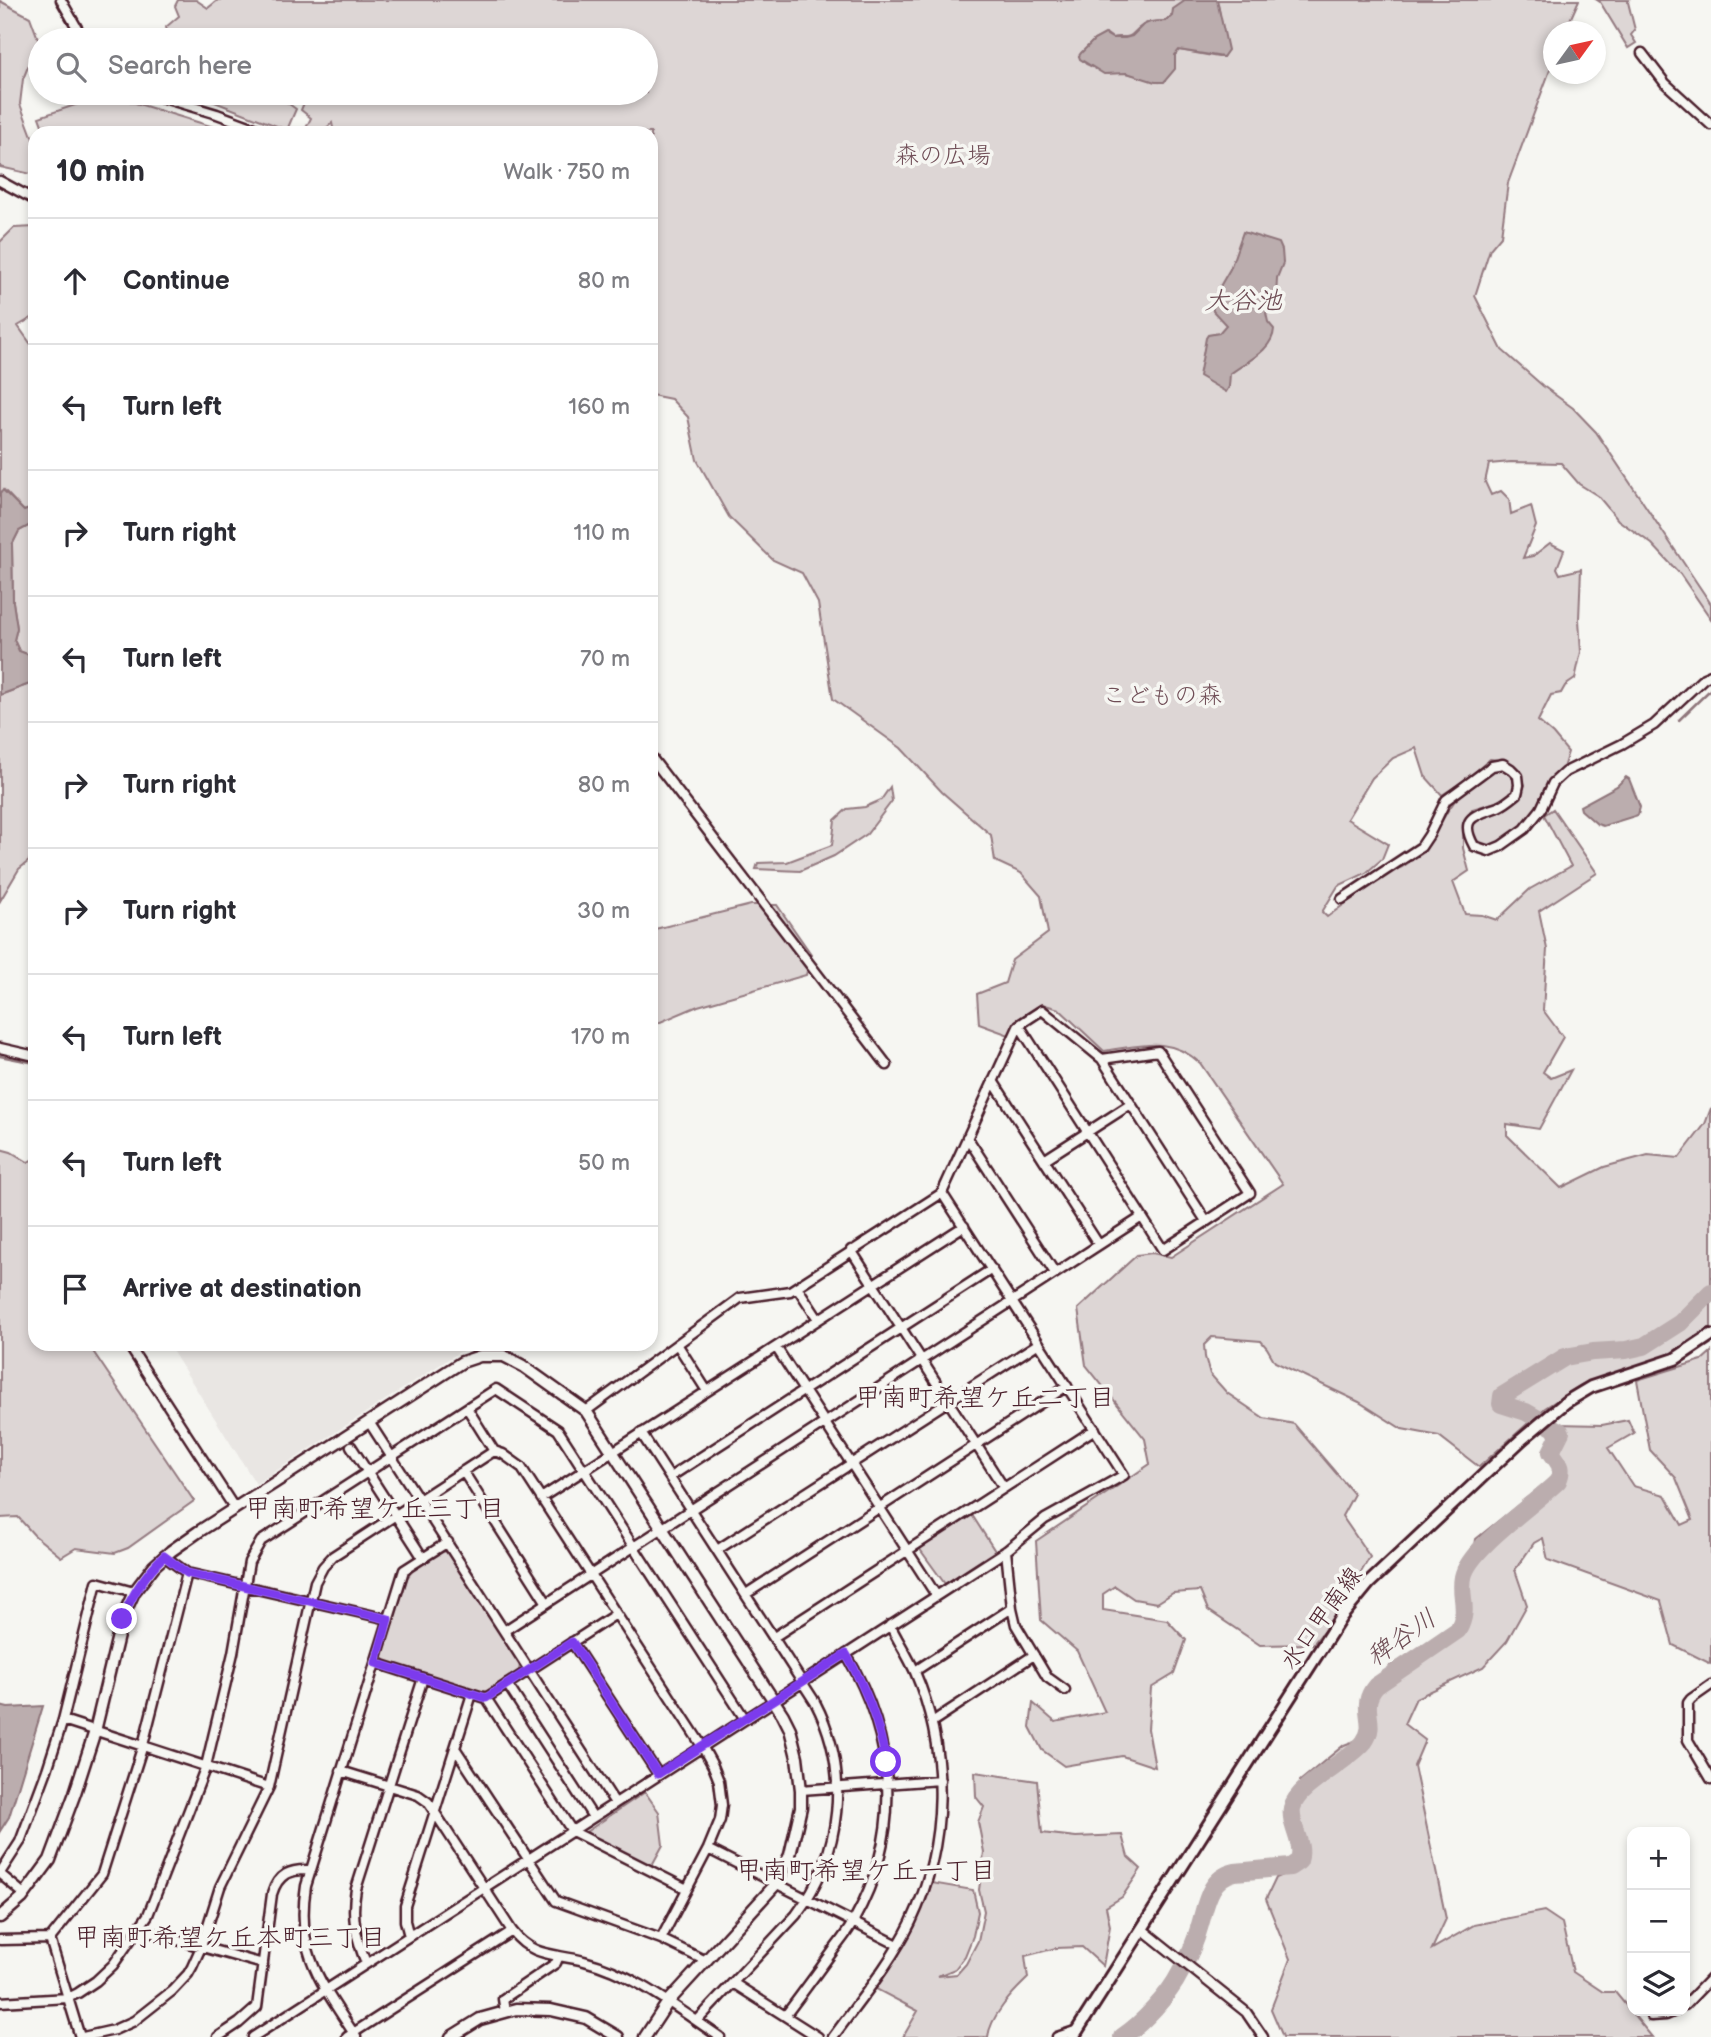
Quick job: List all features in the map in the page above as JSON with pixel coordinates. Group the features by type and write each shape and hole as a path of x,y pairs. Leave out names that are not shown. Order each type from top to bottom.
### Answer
{"main road":[{"name":"水口甲南線","path":"1075,2033 1341,1617 1368,1583 1566,1402 1591,1387 1675,1359 1711,1335"}],"street":[{"path":"61,0 77,28"},
{"path":"1642,53 1665,83 1711,125"},
{"path":"187,105 249,126"},
{"path":"0,181 28,196"},
{"path":"1342,899 1421,847 1446,800 1492,766 1503,764 1518,776 1517,794 1499,806 1476,813 1468,830 1474,846 1489,851 1502,846 1525,829 1541,809 1553,783 1565,772 1654,725 1704,678 1711,675"},
{"path":"658,766 887,1065"},
{"path":"586,1411 740,1298 780,1293 797,1287 942,1193 1019,1025 1042,1010 1101,1059 1206,1221"},
{"path":"1019,1025 1163,1250 1250,1193 1158,1051 1101,1059"},
{"path":"0,1048 28,1054"},
{"path":"993,1081 1099,1245"},
{"path":"1044,1160 1131,1104"},
{"path":"967,1137 1055,1273"},
{"path":"253,2037 1006,1551 1045,1519 1124,1475 942,1193"},
{"path":"504,1631 1142,1217"},
{"path":"541,1498 964,1226"},
{"path":"851,1250 1004,1488"},
{"path":"670,1477 992,1269"},
{"path":"797,1287 818,1319"},
{"path":"677,1343 707,1391"},
{"path":"718,1550 1039,1343"},
{"path":"775,1347 936,1595"},
{"path":"133,1351 235,1509"},
{"path":"0,1917 24,1894 50,1860 94,1731 122,1619 134,1592 154,1566 164,1556 462,1362 493,1355 512,1359 586,1411 774,1700 790,1728 797,1756 801,1807 793,1843 776,1884 667,2001 645,2037"},
{"path":"746,1594 1067,1386"},
{"path":"0,2002 68,1998 84,1990 103,1976 127,1948 148,1915 206,1766 233,1653 249,1562 261,1541 496,1389 558,1430 745,1719"},
{"path":"467,1408 495,1451 521,1467 702,1746 717,1774 722,1805 718,1826 661,1939"},
{"path":"369,1422 615,1803"},
{"path":"774,1637 1095,1429"},
{"path":"641,1433 803,1682 824,1722 834,1754 838,1787 831,1844 824,1868 807,1900 697,2021"},
{"path":"351,1446 423,1558"},
{"path":"50,1939 82,2037 114,2031 143,2015 183,1980 201,1947 220,1887 269,1787 318,1574 328,1560 495,1451"},
{"path":"463,1471 547,1602"},
{"path":"448,1542 404,1570 310,1870 303,1902 304,1932 314,1970 352,2036 512,1931"},
{"path":"1006,1551 1012,1608 1019,1634 1047,1677 1065,1690"},
{"path":"164,1556 187,1573 388,1619"},
{"path":"50,1939 102,1874 143,1745 187,1573"},
{"path":"24,1894 0,1873 29,1824 63,1720 97,1582 134,1592"},
{"path":"915,1671 1012,1608"},
{"path":"486,1698 616,1614"},
{"path":"833,2037 898,1945 919,1903 932,1864 938,1828 940,1780 932,1722 915,1671 890,1625"},
{"path":"572,1642 658,1774"},
{"path":"785,2016 854,1922 878,1863 887,1807 883,1744 874,1711 846,1654"},
{"path":"932,1722 1034,1655"},
{"path":"376,1663 486,1698 572,1831 687,1889"},
{"path":"366,1963 355,1931 355,1898 423,1678"},
{"path":"507,1684 593,1817"},
{"path":"1711,1685 1688,1703 1688,1740 1711,1779"},
{"path":"409,1936 405,1906 472,1694"},
{"path":"63,1720 269,1787"},
{"path":"455,1748 556,1901 661,1939 706,1961"},
{"path":"341,1771 423,1798 435,1812 512,1931 529,1948 547,1955 586,1961 609,1969 667,2001 720,2037"},
{"path":"801,1790 940,1780"},
{"path":"708,1849 898,1945"},
{"path":"218,2037 257,2007 272,1894 277,1881 291,1871 310,1870"},
{"path":"138,1929 263,1964"},
{"path":"1142,1929 1246,2012 1263,2037"},
{"path":"0,1940 50,1939"},
{"path":"505,2012 503,1999 556,1963 559,1956"},
{"path":"1690,1999 1711,1978"},
{"path":"733,1983 818,2037"},
{"path":"451,2037 480,2019 516,2009 551,2010 586,2018 618,2037"},
{"path":"1651,2017 1658,2016"},
{"path":"1057,2037 1075,2033"}],"shaded area":[{"path":"172,1351 463,1351 458,1353 256,1484"}],"green space":[{"name":"こどもの森","path":"178,0 196,0 208,8 218,0 1187,0 1166,21 1145,24 1128,37 1112,38 1107,34 1094,40 1079,56 1086,64 1108,74 1127,73 1159,82 1175,64 1175,55 1179,50 1223,57 1227,50 1217,0 1579,0 1570,21 1543,21 1545,84 1508,183 1501,236 1490,249 1475,296 1502,350 1573,408 1596,432 1711,604 1711,619 1680,574 1652,544 1618,520 1598,496 1579,484 1561,463 1489,464 1485,482 1491,495 1501,491 1509,499 1511,514 1531,506 1536,526 1523,558 1533,556 1550,543 1564,550 1557,568 1560,574 1581,569 1581,652 1575,679 1565,686 1561,693 1551,695 1538,721 1568,752 1563,768 1547,784 1532,816 1519,830 1492,848 1477,841 1472,834 1471,825 1481,815 1498,812 1516,801 1525,785 1520,772 1513,764 1490,759 1442,795 1425,776 1416,748 1393,758 1372,778 1347,819 1388,844 1382,859 1366,873 1338,886 1322,912 1327,917 1388,872 1402,867 1424,852 1459,795 1475,785 1488,771 1500,767 1510,772 1515,785 1509,798 1472,809 1463,826 1463,848 1469,871 1453,882 1465,914 1482,915 1497,920 1530,889 1571,866 1544,815 1553,809 1597,873 1539,911 1547,949 1543,1010 1563,1037 1543,1072 1551,1078 1571,1070 1539,1129 1507,1124 1507,1135 1561,1188 1604,1167 1648,1155 1679,1158 1705,1124 1711,1108 1711,1327 1686,1347 1581,1385 1545,1408 1479,1467 1439,1436 1402,1429 1359,1402 1275,1362 1261,1341 1212,1337 1204,1345 1205,1357 1210,1374 1227,1393 1264,1418 1294,1424 1354,1494 1342,1516 1370,1557 1330,1624 1313,1644 1260,1645 1208,1610 1200,1591 1173,1593 1157,1603 1134,1599 1115,1586 1103,1594 1103,1610 1167,1620 1186,1640 1174,1674 1151,1688 1148,1729 1155,1767 1122,1756 1064,1766 1042,1750 1030,1727 1033,1703 1055,1722 1105,1712 1077,1651 1041,1620 1036,1541 1150,1464 1145,1439 1086,1365 1078,1309 1137,1255 1152,1253 1171,1257 1283,1184 1200,1063 1188,1054 1166,1046 1154,1045 1104,1051 1059,1009 1042,1004 1015,1021 1009,1035 979,1024 977,994 1005,983 1012,960 1048,933 1041,896 1021,873 995,861 991,835 942,792 901,748 833,699 818,603 802,573 773,560 729,517 697,460 688,417 671,399 658,396 658,126 333,126 332,123 329,126 307,126 311,118 301,110 303,105 658,105 658,28 166,28 179,16 175,6"},
{"path":"1597,0 1629,0 1635,30 1631,35 1636,43 1628,48"},
{"path":"0,1 30,17 34,28 28,28 28,67 23,79 20,104 28,126 28,173 0,167"},
{"path":"75,105 142,105 210,126 42,126 39,117"},
{"path":"222,105 290,105 296,109 289,126 277,126"},
{"path":"28,227 28,320 18,326 28,340 28,510 24,511 4,490 0,494 0,242 14,228"},
{"path":"28,526 28,654 19,651 14,640 17,628 13,602 12,545 19,531"},
{"path":"28,685 28,862 19,869 0,901 0,695"},
{"path":"890,787 892,801 867,834 834,856 800,871 756,869 758,863 787,862 832,845 835,820 847,809 865,807 881,800"},
{"path":"751,905 777,905 811,954 806,975 698,1006 658,1023 658,928"},
{"path":"0,1149 28,1162 28,1351 93,1351 194,1501 128,1548 115,1553 76,1548 61,1557 34,1535 18,1517 0,1518"},
{"path":"1711,1352 1711,1664 1673,1645 1661,1601 1548,1560 1543,1538 1534,1543 1515,1570 1527,1605 1507,1641 1483,1667 1416,1698 1404,1724 1425,1740 1414,1766 1446,1919 1432,1949 1474,1925 1544,1911 1562,1923 1573,1972 1603,1992 1615,1992 1627,2007 1627,2016 1635,2016 1652,2037 1283,2037 1271,2009 1290,1959 1266,1899 1276,1878 1300,1868 1305,1841 1298,1812 1300,1781 1344,1745 1373,1734 1376,1696 1390,1666 1463,1628 1476,1539 1565,1467 1547,1430 1557,1424 1602,1425 1628,1420 1634,1433 1608,1448 1633,1486 1665,1495 1682,1525 1693,1520 1676,1478 1650,1450 1637,1380 1702,1360"},
{"path":"972,1515 995,1551 945,1584 919,1548"},
{"path":"441,1551 448,1552 520,1663 519,1672 490,1691 480,1692 386,1662 382,1655 407,1578 414,1569"},
{"path":"975,1772 1037,1781 1042,1833 1076,1837 1122,1835 1128,1857 1141,1869 1122,1897 1106,1907 1110,1926 1103,1966 1082,1947 1056,1948 1025,1956 1028,1978 998,2013 988,2037 903,2037 918,2011 876,1989 915,1926 932,1883 973,1890 978,1912 965,1956 955,1969 938,1976 957,1974 966,1964 978,1941 984,1911 979,1890 984,1852 978,1822 984,1807 976,1797"},
{"path":"645,1792 659,1812 663,1845 651,1867 583,1834"}],"water":[{"path":"1186,0 1217,0 1228,50 1223,57 1179,50 1175,55 1175,69 1164,82 1155,82 1127,73 1104,74 1080,59 1081,53 1094,40 1105,34 1112,38 1132,36 1143,25 1166,21 1172,16 1173,9"},
{"name":"大谷池","path":"1243,232 1279,243 1283,263 1277,278 1276,299 1266,313 1268,322 1274,329 1269,344 1230,374 1226,392 1199,376 1206,338 1219,333 1226,325 1213,311 1212,300 1230,269"},
{"path":"3,490 24,511 28,510 28,526 19,531 12,545 13,602 17,628 14,640 19,651 28,654 28,685 0,695 0,494"},
{"path":"1626,777 1640,807 1638,815 1603,826 1581,810 1580,806 1617,786"},
{"path":"0,1706 43,1706 9,1817 0,1831"}],"waterway":[{"path":"1679,720 1711,689"},
{"path":"0,1056 28,1062"},
{"name":"稗谷川","path":"1122,2037 1138,2025 1175,1982 1193,1945 1210,1894 1219,1880 1235,1872 1290,1867 1299,1861 1300,1848 1292,1815 1296,1799 1313,1782 1364,1742 1370,1728 1368,1701 1376,1686 1458,1630 1464,1609 1463,1577 1468,1565 1490,1540 1558,1481 1561,1468 1551,1452 1561,1432 1526,1412 1501,1404 1502,1396 1565,1357 1644,1346 1680,1323 1711,1292"}],"district":[{"name":"甲南町希望ケ丘二丁目","path":"985,1397"},
{"name":"甲南町希望ケ丘三丁目","path":"375,1508"},
{"name":"甲南町希望ケ丘一丁目","path":"866,1870"},
{"name":"甲南町希望ケ丘本町三丁目","path":"230,1937"}],"route":[{"path":"122,1619 134,1592 164,1556 187,1573 388,1619 376,1663 486,1698 572,1642 658,1774 846,1654 874,1711 886,1762"}],"park label":[{"name":"森の広場","path":"943,155"}]}
